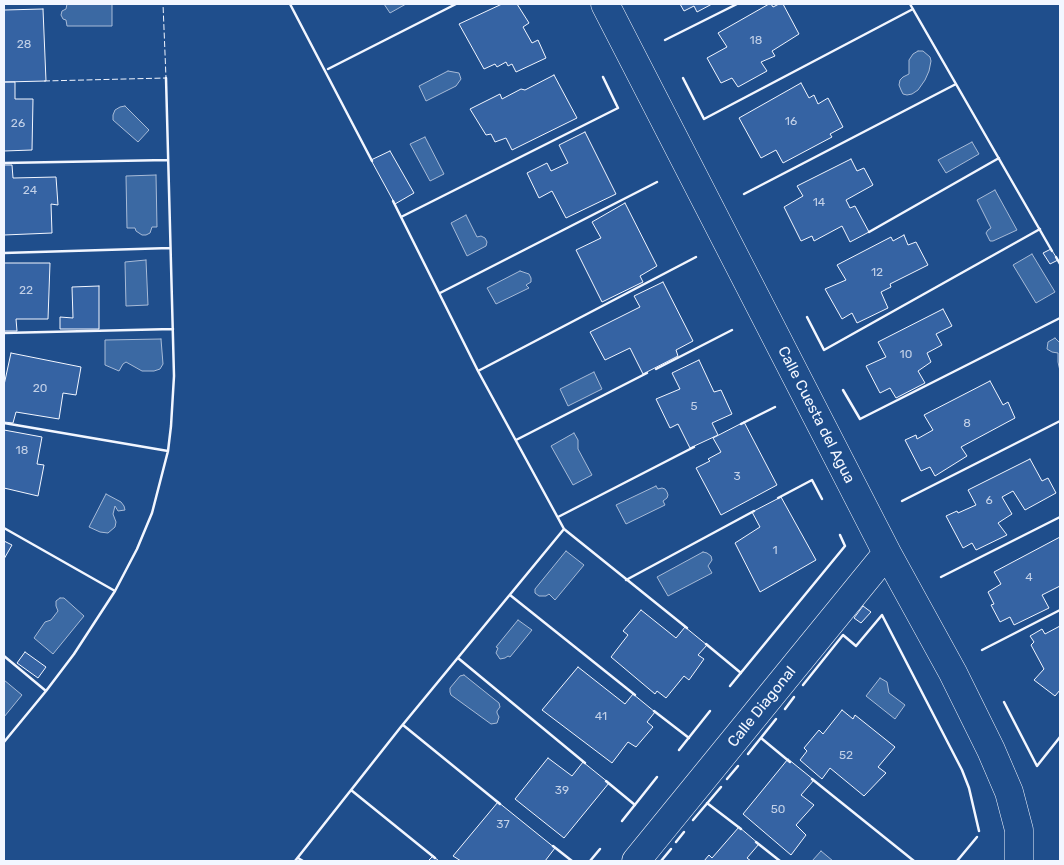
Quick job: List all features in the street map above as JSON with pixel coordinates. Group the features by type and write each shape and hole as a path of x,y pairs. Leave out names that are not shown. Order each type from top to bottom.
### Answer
{"street":[{"name":"Calle Cuesta del Agua","path":"605,4 887,553 953,673 991,750 1009,792 1019,830 1019,861"},
{"name":"Calle Diagonal","path":"636,861 887,553"}],"water":[{"path":"67,4 112,4 112,26 67,26 66,20 61,15 62,11 66,9"},
{"path":"384,4 406,4 390,13"},
{"path":"918,51 923,51 930,57 929,71 918,90 912,94 903,94 899,85 900,80 909,74 909,60"},
{"path":"448,71 459,73 461,79 456,86 426,101 419,86"},
{"path":"125,106 149,130 138,142 113,120 115,110"},
{"path":"425,137 444,174 430,181 410,144"},
{"path":"972,142 979,154 946,173 938,160"},
{"path":"156,175 157,227 152,227 150,233 142,235 135,228 127,228 126,176"},
{"path":"995,190 1017,230 990,241 986,233 991,228 977,200"},
{"path":"466,215 477,237 485,238 487,242 486,246 467,256 451,223"},
{"path":"1032,254 1055,292 1036,303 1013,265"},
{"path":"146,260 148,305 126,306 125,262"},
{"path":"520,271 529,274 531,282 526,285 529,288 496,304 487,288"},
{"path":"1055,338 1060,343 1060,371 1058,353 1047,349 1048,342"},
{"path":"161,339 163,364 160,369 142,371 126,362 119,371 105,365 105,340"},
{"path":"594,372 602,389 568,406 560,389"},
{"path":"574,433 578,440 578,449 592,475 573,485 551,446"},
{"path":"656,486 658,489 665,489 667,492 667,498 663,501 665,505 626,524 616,505"},
{"path":"106,494 121,502 125,510 118,511 115,506 113,514 116,522 115,527 108,533 89,527"},
{"path":"566,551 584,565 555,600 549,594 539,596 535,593 535,589"},
{"path":"703,552 711,556 712,560 708,566 712,573 668,596 657,577"},
{"path":"64,598 84,616 53,654 34,638 45,622 51,620 58,611 56,601"},
{"path":"518,620 532,630 510,657 500,659 496,653 498,648 496,647"},
{"path":"464,675 499,703 497,723 491,724 451,695 450,688 460,676"},
{"path":"880,678 887,682 889,693 905,705 895,719 866,696"},
{"path":"4,680 22,695 4,717"},
{"path":"821,851 833,861 812,861"}],"building":[{"path":"502,4 517,4 529,23 523,27 532,43 538,40 546,58 516,72 512,64 508,66 506,62 497,67 495,64 484,69 459,24"},
{"path":"680,4 712,4 697,12 694,6 684,11"},
{"path":"769,4 773,7 783,4 799,34 772,51 775,56 761,62 767,71 738,87 732,78 721,83 707,58 727,47 718,33"},
{"path":"43,9 46,81 4,82 4,10"},
{"path":"554,75 577,118 512,150 506,138 495,142 491,134 486,135 470,109 500,94 502,99 521,89 525,90"},
{"path":"4,82 15,82 15,99 33,99 32,150 4,151"},
{"path":"801,83 809,98 814,95 818,104 828,98 843,127 830,134 832,137 783,163 776,150 761,158 739,118"},
{"path":"585,132 616,194 566,218 552,191 539,198 527,173 547,163 551,171 568,163 559,145"},
{"path":"390,151 414,193 395,204 371,160"},
{"path":"851,159 857,171 864,168 873,185 846,200 850,208 855,206 869,232 850,242 842,226 814,241 812,236 801,241 784,207 803,196 797,186"},
{"path":"4,165 12,165 13,178 56,177 58,205 51,204 52,233 4,235"},
{"path":"625,203 657,266 640,276 643,282 602,302 576,250 601,238 592,222"},
{"path":"904,235 908,245 916,242 928,265 890,284 891,287 881,292 888,308 857,323 852,313 842,319 825,289 846,280 837,265 891,237 893,241"},
{"path":"1051,249 1058,260 1050,264 1043,253"},
{"path":"4,263 50,263 48,319 16,319 17,331 4,331"},
{"path":"663,282 693,341 676,350 678,356 643,374 630,348 605,360 590,332 640,307 634,296"},
{"path":"99,286 99,329 60,329 60,317 73,318 72,287"},
{"path":"943,309 952,326 936,334 942,345 927,353 931,362 918,371 925,383 896,398 890,388 880,393 866,366 886,357 878,342"},
{"path":"11,353 81,367 76,395 63,393 59,419 16,412 13,423 4,422 4,385"},
{"path":"699,360 714,392 721,390 732,414 712,423 718,435 690,448 678,424 670,428 656,399 680,389 672,373"},
{"path":"990,381 1003,405 1008,402 1015,418 961,447 967,456 935,476 930,467 921,471 905,440 916,435 917,439 933,430 924,415"},
{"path":"744,422 777,485 721,515 696,468 710,461 708,459 721,452 713,438"},
{"path":"4,430 42,437 37,464 44,465 38,496 4,488"},
{"path":"1030,459 1042,481 1048,478 1056,493 1025,510 1013,491 1002,497 1012,514 998,523 1007,535 976,550 972,543 963,548 946,516 976,505 968,490"},
{"path":"781,497 816,560 760,592 735,543 760,527 752,512"},
{"path":"1060,537 1060,586 1042,595 1049,608 1014,625 1010,617 1000,622 991,605 994,604 988,592 1001,584 994,572"},
{"path":"4,541 12,545 4,559"},
{"path":"863,606 871,612 861,623 854,618"},
{"path":"641,610 676,638 685,627 707,645 698,655 704,659 689,680 684,676 666,698 657,691 655,694 611,657 628,635 623,631"},
{"path":"1060,626 1060,690 1055,696 1034,680 1044,669 1031,645 1034,642 1030,636 1042,629 1045,634"},
{"path":"25,652 46,667 38,678 17,663"},
{"path":"578,667 625,704 633,694 655,712 647,722 653,727 636,747 628,742 612,763 542,710"},
{"path":"842,710 853,719 855,715 895,747 878,767 886,773 864,796 830,768 822,779 800,760 807,751 804,748 819,730 823,734"},
{"path":"548,758 572,776 583,762 609,783 564,838 515,799"},
{"path":"788,759 814,780 801,795 814,805 796,825 806,835 791,855 743,814"},
{"path":"498,802 555,848 545,861 461,861 453,856"},
{"path":"739,827 759,844 747,858 751,861 704,861 709,855 712,858"},
{"path":"433,856 439,861 428,861"}],"fence":[{"path":"44,81 166,78 163,4"}],"wall":[{"path":"290,4 372,161"},
{"path":"328,69 456,4"},
{"path":"665,40 737,4"},
{"path":"910,4 1052,251"},
{"path":"683,78 704,119 913,9"},
{"path":"401,217 618,108 603,77"},
{"path":"4,742 74,654 115,591 137,549 152,513 168,451 174,376 166,78"},
{"path":"744,194 956,84"},
{"path":"869,232 999,158"},
{"path":"4,163 168,160"},
{"path":"440,293 657,182"},
{"path":"295,861 400,728 564,529 478,371 393,201"},
{"path":"807,317 824,350 1040,229"},
{"path":"4,253 170,248"},
{"path":"478,371 696,257"},
{"path":"1056,257 1060,264"},
{"path":"843,390 860,419 1060,318"},
{"path":"4,333 173,329"},
{"path":"656,369 732,330"},
{"path":"516,440 647,373"},
{"path":"741,424 775,407"},
{"path":"902,501 1060,421"},
{"path":"4,423 168,451"},
{"path":"558,517 694,447"},
{"path":"778,498 812,480 822,499"},
{"path":"626,580 754,511"},
{"path":"941,577 1060,517"},
{"path":"4,528 115,591"},
{"path":"564,529 687,628"},
{"path":"730,686 845,546 840,535"},
{"path":"510,595 635,695"},
{"path":"982,650 1060,610"},
{"path":"803,685 843,635 856,646 882,615 962,770 969,788 979,831"},
{"path":"706,644 741,673"},
{"path":"4,656 46,691"},
{"path":"458,658 585,763"},
{"path":"785,709 794,697"},
{"path":"1004,702 1037,766 1060,737"},
{"path":"654,711 689,738"},
{"path":"679,750 710,711"},
{"path":"748,754 776,719"},
{"path":"403,725 500,804"},
{"path":"761,738 790,762"},
{"path":"727,779 738,766"},
{"path":"622,821 657,777"},
{"path":"812,779 914,861"},
{"path":"606,781 635,805"},
{"path":"693,820 721,787"},
{"path":"351,790 435,858"},
{"path":"707,803 741,829"},
{"path":"676,842 684,832"},
{"path":"957,861 977,837"},
{"path":"756,842 780,861"},
{"path":"553,846 572,861"},
{"path":"590,861 600,849"},
{"path":"661,861 671,849"},
{"path":"298,858 303,861"}]}
